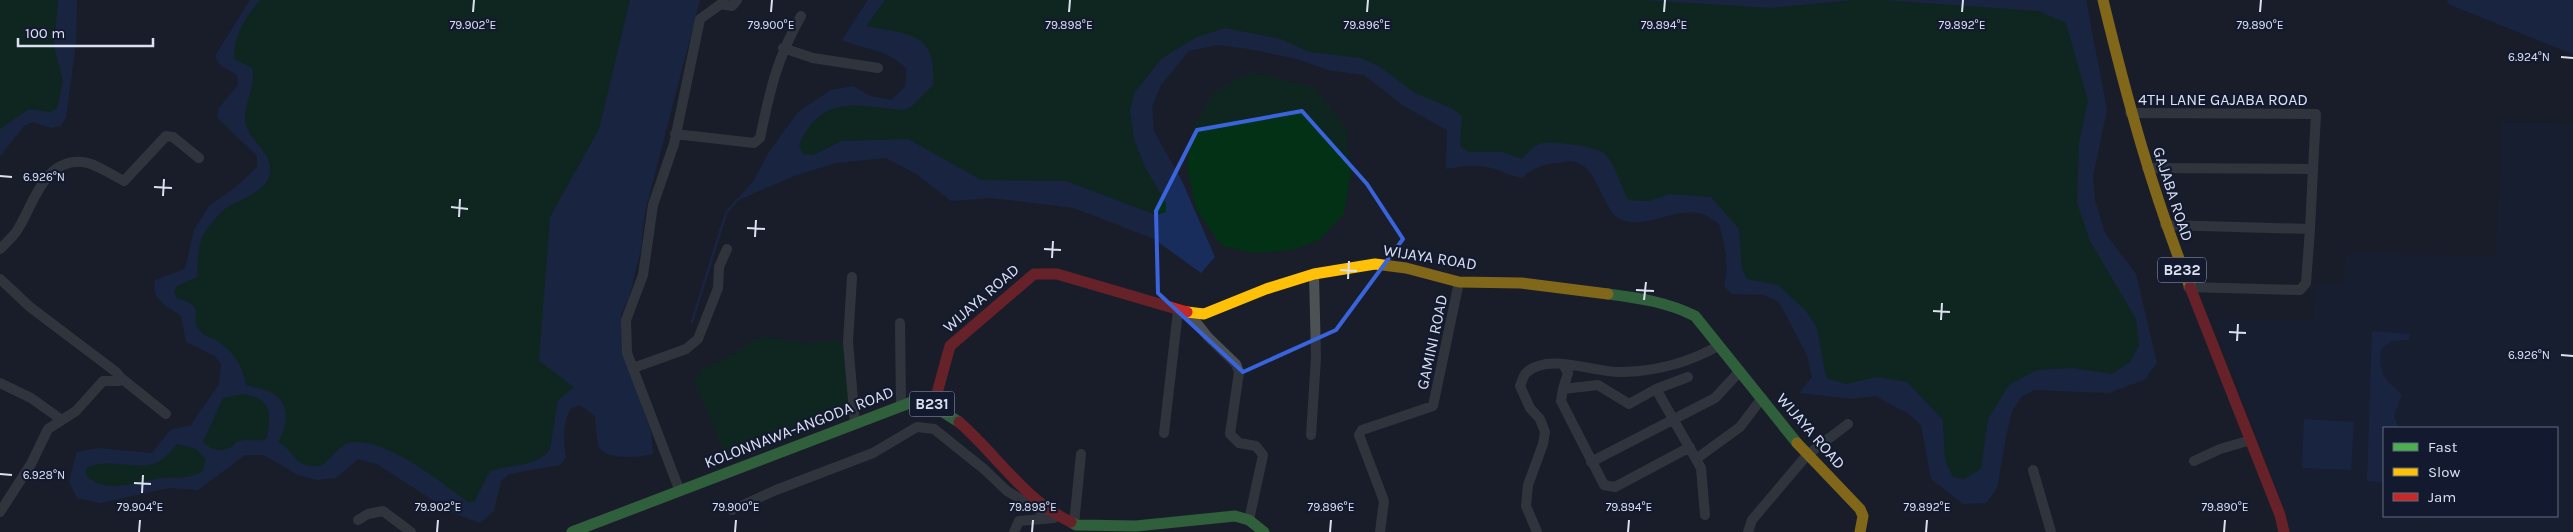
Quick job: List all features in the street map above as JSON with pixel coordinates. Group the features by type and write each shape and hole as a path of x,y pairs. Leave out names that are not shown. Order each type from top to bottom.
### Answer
{"main road":[{"name":"GAJABA ROAD","path":"2103,0 2130,114 2165,225 2188,287 2251,440 2280,515 2284,532"},
{"name":"WIJAYA ROAD","path":"934,404 950,346 1034,274 1057,274 1184,312 1204,314 1266,289 1314,274 1375,264 1406,268 1460,282 1522,283 1651,300 1677,307 1695,316 1807,455 1860,510 1863,516 1860,532"},
{"name":"KOLONNAWA-ANGODA ROAD","path":"572,532 679,489 901,405 912,402 934,404"},
{"name":"B231","path":"934,404 954,417 1044,509 1057,518 1074,524 1108,530 1157,530 1196,526 1235,516 1249,520"},
{"path":"1249,520 1264,532"}],"street":[{"path":"679,489 627,353 626,320 643,275 653,205 674,144 700,19 721,4 732,6 737,0"},
{"path":"675,134 754,143 760,138 771,82 783,48 800,16"},
{"path":"783,48 813,58 878,68"},
{"name":"4TH LANE GAJABA ROAD","path":"2130,114 2316,114 2314,169"},
{"path":"0,249 17,231 41,185 52,171 64,163 84,162 124,181 166,136 173,137 198,158"},
{"path":"2148,168 2314,169 2306,284 2300,290 2188,287"},
{"path":"2165,225 2310,229"},
{"path":"633,368 686,349 698,339 718,288 719,267 727,249"},
{"path":"1311,434 1316,358 1314,274"},
{"path":"852,278 848,342 855,423"},
{"path":"0,279 30,307 116,372 166,414"},
{"name":"GAMINI ROAD","path":"1380,532 1384,501 1359,435 1362,430 1433,406 1460,282"},
{"path":"1164,433 1184,312"},
{"path":"1184,312 1236,364 1239,381 1230,434 1238,443 1256,446 1263,455 1249,520"},
{"path":"900,323 901,405"},
{"path":"1537,532 1526,506 1528,485 1543,444 1545,432 1540,420 1530,408 1520,386 1526,373 1539,365 1563,364 1621,373 1647,370 1695,359 1718,346"},
{"path":"1563,364 1568,373 1561,401 1604,485 1615,487 1690,447"},
{"path":"1591,462 1715,398 1740,371"},
{"path":"1563,389 1598,385 1630,404 1656,389 1688,377"},
{"path":"0,512 31,464 48,429 76,411 103,381 119,381 121,378"},
{"path":"0,382 31,398 62,420"},
{"path":"1656,389 1701,468 1705,516"},
{"path":"1696,458 1740,427 1762,398"},
{"path":"1748,532 1752,520 1807,455 1848,424"},
{"path":"732,510 776,490 873,452 917,427 934,429 984,469 1007,491 1057,518"},
{"path":"2194,461 2220,449 2251,440"},
{"path":"1074,524 1081,454"},
{"path":"2032,470 2051,532"},
{"path":"358,520 368,514 383,511 410,532"},
{"path":"1014,532 1019,521 1057,518"}],"highlighted area":[{"path":"1302,111 1367,184 1403,239 1336,330 1243,372 1158,293 1156,211 1197,130"}],"shaded area":[{"path":"2501,121 2573,124 2573,532 2289,532 2287,516 2213,318 2313,321 2315,283 2343,285 2346,253 2496,256"}],"green space":[{"path":"0,0 58,0 54,46 63,81 57,109 50,112 29,109 0,129"},
{"path":"260,0 630,0 599,129 550,217 575,387 558,400 550,449 545,455 531,462 490,471 474,502 468,502 419,467 388,450 336,450 325,463 319,466 306,465 294,459 284,446 278,442 272,393 246,385 243,373 233,356 220,342 204,335 200,331 197,326 193,305 177,298 174,292 177,286 197,277 200,242 209,225 224,211 258,191 261,146 251,133 246,122 245,112 254,78 252,68 234,60 234,51 241,27 249,13"},
{"path":"885,0 1643,0 1771,8 1853,0 1883,0 2039,11 2066,23 2088,101 2079,143 2090,241 2136,319 2139,346 2130,362 2112,374 2072,368 2037,370 1988,419 1981,469 1964,479 1953,477 1945,460 1943,420 1877,377 1846,384 1826,378 1817,328 1778,285 1747,279 1742,269 1739,229 1669,194 1649,201 1628,200 1611,162 1537,144 1522,159 1502,152 1469,152 1460,147 1453,109 1415,93 1380,67 1361,58 1309,52 1281,39 1226,28 1161,59 1135,92 1130,110 1145,167 1166,203 1166,212 1156,215 1066,181 981,180 908,139 842,141 813,155 803,154 799,145 808,128 818,117 830,110 842,106 870,106 903,110 912,106 910,35 865,26"},
{"path":"1251,72 1314,87 1346,128 1351,172 1344,214 1319,240 1293,250 1254,253 1222,246 1196,209 1187,166 1191,133 1213,93"},
{"path":"767,337 805,343 838,340 843,344 850,416 735,460 724,452 694,380 702,370 737,352 755,339"},
{"path":"245,394 261,400 268,409 267,438 239,441 222,450 212,448 203,442 223,398"},
{"path":"177,444 196,449 206,459 202,472 188,477 154,479 123,486 103,485 94,482 86,475 86,468 96,465 152,464 163,459"}],"water":[{"path":"58,0 77,0 76,43 66,117 61,126 51,128 33,122 24,126 0,156 0,129 29,109 50,112 57,109 63,81 54,46"},
{"path":"250,0 260,0 249,13 241,27 234,50 234,59 252,68 252,87 245,114 246,126 268,160 270,175 261,188 225,209 209,226 201,240 197,277 177,286 174,292 177,298 193,305 197,326 200,331 220,343 234,356 243,372 246,385 272,393 282,403 285,409 286,422 278,442 299,462 310,466 318,466 327,461 343,445 355,442 369,443 399,455 468,502 474,502 490,471 531,462 545,455 550,449 558,400 574,387 539,361 550,217 599,129 630,0 700,0 645,212 641,249 630,294 621,315 622,339 629,368 651,432 653,454 623,457 607,454 598,444 595,416 580,405 571,408 564,432 566,457 560,465 509,474 501,481 494,511 480,523 451,512 377,464 358,459 336,478 317,480 298,475 264,455 245,455 198,490 169,488 100,503 77,498 69,481 77,452 98,448 152,453 170,430 191,425 219,384 221,364 215,356 186,342 181,316 161,301 155,293 154,287 155,280 185,269 194,230 209,206 236,187 257,167 257,156 217,117 219,108 238,85 237,75 220,65 215,56","holes":["245,394 261,400 268,409 267,438 239,441 222,450 212,448 203,442 223,398","177,444 196,449 206,459 202,472 188,477 154,479 123,486 103,485 94,482 86,475 86,468 96,465 152,464 163,459"]},
{"path":"868,0 885,0 866,26 907,34 925,45 930,54 933,67 933,85 912,106 903,110 870,106 842,106 830,110 818,117 808,128 799,145 803,154 813,155 842,141 908,139 981,180 1066,181 1156,215 1166,212 1166,203 1145,167 1134,139 1130,110 1135,92 1161,59 1197,37 1225,28 1281,39 1309,52 1361,58 1380,67 1415,93 1453,109 1462,116 1460,146 1469,152 1502,152 1522,159 1532,148 1539,144 1553,143 1585,147 1606,155 1616,171 1628,200 1649,201 1669,194 1711,197 1739,229 1742,269 1747,279 1778,285 1806,311 1817,328 1826,378 1846,384 1877,377 1907,382 1943,420 1945,460 1953,477 1964,479 1981,469 1988,419 2009,385 2037,370 2072,368 2112,374 2130,362 2139,346 2136,319 2090,241 2077,203 2079,143 2088,101 2066,23 2039,11 1883,0 2086,0 2107,110 2093,176 2095,201 2105,233 2136,274 2157,363 2144,380 2109,393 2034,390 2021,397 2012,411 1997,488 1986,503 1963,504 1931,479 1921,425 1909,414 1875,396 1852,399 1799,393 1812,377 1807,355 1779,302 1764,295 1732,294 1724,286 1727,263 1723,240 1719,224 1709,217 1692,212 1642,222 1622,220 1609,208 1588,170 1581,164 1571,161 1542,166 1530,171 1522,178 1482,166 1446,169 1447,130 1404,106 1364,75 1328,70 1297,59 1249,49 1217,45 1189,51 1161,85 1152,107 1154,131 1182,181 1215,257 1201,273 1154,239 1074,208 992,198 951,201 918,175 886,158 835,163 794,176 736,201 754,180 769,152 798,112 831,90 853,86 870,96 891,100 905,87 907,69 900,62 892,57 842,40"},
{"path":"1643,0 1853,0 1771,8"},
{"path":"2452,0 2573,0 2573,49"},
{"path":"2372,331 2410,334 2409,340 2392,341 2381,349 2380,364 2384,375 2402,394 2394,416 2399,427 2383,427 2383,482 2367,481"},
{"path":"2304,419 2354,422 2351,470 2302,468"}],"waterway":[{"path":"2452,0 2573,49"},
{"path":"692,322 726,213 737,200"}],"traffic: fast":[{"path":"1608,294 1663,304 1695,316 1797,443"},
{"path":"572,532 912,402 935,407 959,422"},
{"path":"1071,522 1076,525 1136,526 1235,516 1249,520 1264,532"}],"traffic: slow":[{"path":"2103,0 2141,145 2190,287"},
{"path":"1187,312 1204,314 1266,289 1314,274 1375,264 1406,268 1459,282 1521,283 1608,294"},
{"path":"1797,443 1860,509 1863,516 1860,532"}],"traffic: jam":[{"path":"934,404 950,346 1034,274 1057,274 1187,312"},
{"path":"2190,287 2280,515 2284,532"},
{"path":"959,422 1025,490 1039,502 1071,522"}]}
